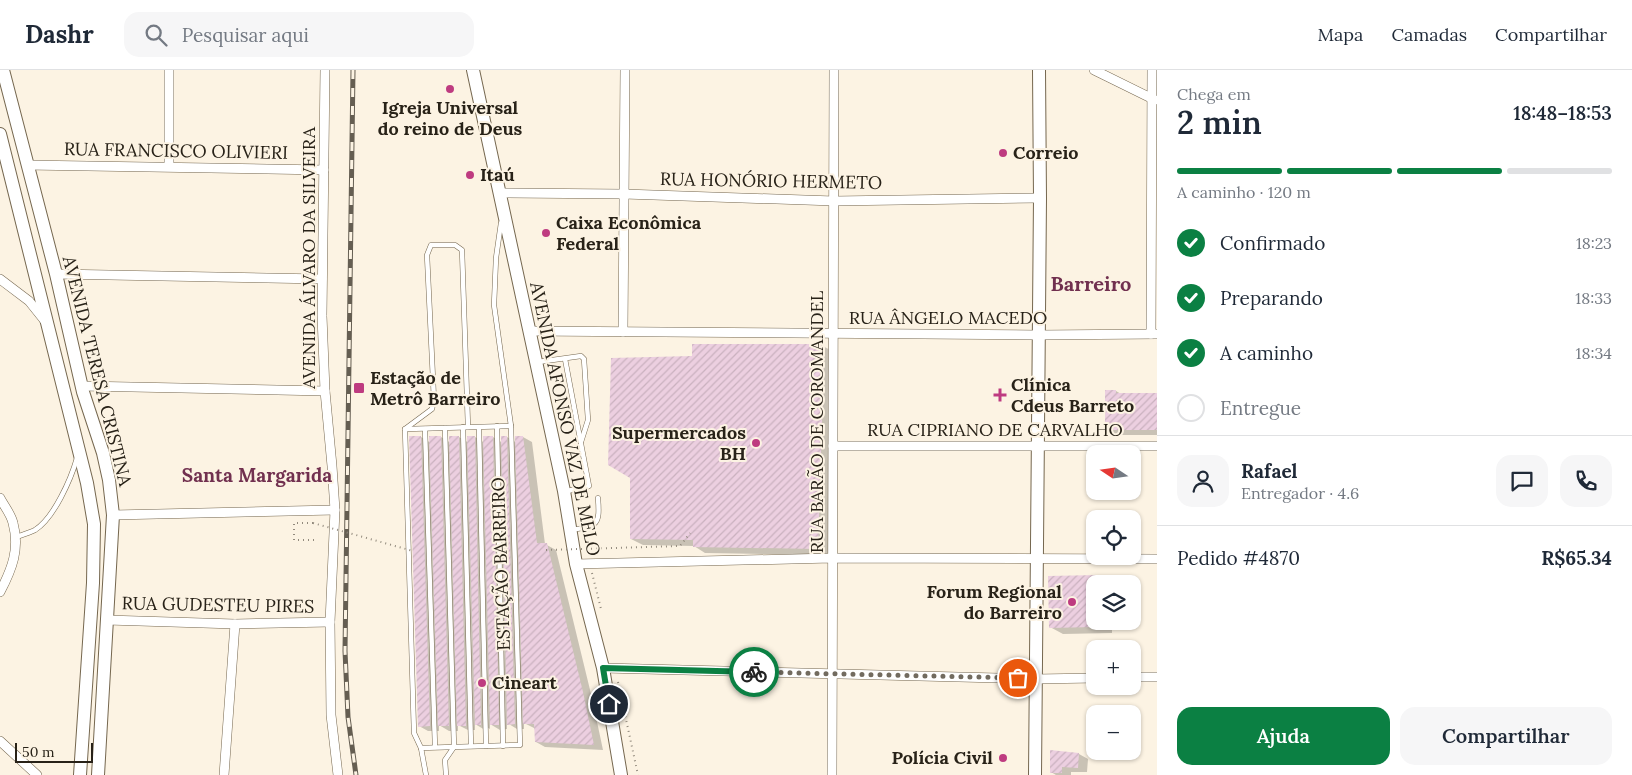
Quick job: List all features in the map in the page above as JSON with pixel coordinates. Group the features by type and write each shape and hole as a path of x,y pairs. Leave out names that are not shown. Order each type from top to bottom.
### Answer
{"main road":[{"name":"AVENIDA TERESA CRISTINA","path":"3,70 56,274 82,386 103,453 109,480 113,515 98,775"},
{"name":"AVENIDA AFONSO VAZ DE MELO","path":"473,70 564,491 576,564 603,668 621,775"},
{"path":"1036,775 1040,198 1039,70"},
{"name":"AVENIDA TERESA CRISTINA","path":"0,134 87,483 94,524 93,583 80,775"}],"street":[{"path":"169,70 169,166"},
{"name":"AVENIDA ÁLVARO DA SILVEIRA","path":"325,70 322,279 325,391 334,510 330,622 331,715 338,775"},
{"path":"623,332 625,70"},
{"name":"RUA BARÃO DE COROMANDEL","path":"832,775 834,70"},
{"path":"1094,70 1154,99"},
{"path":"1152,70 1154,99 1154,334"},
{"name":"RUA FRANCISCO OLIVIERI","path":"27,164 324,170"},
{"name":"RUA HONÓRIO HERMETO","path":"500,193 624,194 834,200 1040,198"},
{"path":"56,274 322,279"},
{"path":"0,278 29,301 47,324"},
{"name":"RUA ÂNGELO MACEDO","path":"529,331 1038,335 1154,334"},
{"path":"82,386 325,391"},
{"name":"RUA CIPRIANO DE CARVALHO","path":"833,446 1157,446"},
{"path":"0,498 13,522 16,547 12,569 0,592"},
{"path":"113,515 334,510"},
{"path":"576,564 832,558 1157,559"},
{"name":"RUA GUDESTEU PIRES","path":"107,620 235,624 330,622"},
{"path":"224,775 235,624"},
{"path":"603,668 1036,679 1086,678"},
{"path":"1141,677 1157,677"},
{"path":"0,741 37,775"}],"lane":[{"name":"ESTAÇÃO BARREIRO","path":"421,748 520,745 511,426 494,305 496,258 504,209"},
{"name":"ESTAÇÃO BARREIRO","path":"405,429 432,409 434,400 427,255 431,245 455,245 462,250 471,746"},
{"path":"536,362 581,356 584,359 588,420 581,444"},
{"path":"564,491 589,486 565,359"},
{"name":"ESTAÇÃO BARREIRO","path":"498,426 503,746"},
{"path":"426,775 421,748 414,733 405,429 511,426"},
{"path":"425,428 435,748"},
{"path":"445,428 454,747 445,760 446,775"},
{"name":"ESTAÇÃO BARREIRO","path":"479,428 486,746"},
{"path":"15,537 35,530 48,517 64,490 79,452"},
{"path":"570,530 592,527 599,513 598,498"}],"path":[{"path":"315,540 294,540 294,523 313,523 413,551"},
{"path":"546,550 680,546 690,534"}],"building":[{"name":"Supermercados BH","path":"692,344 821,344 821,353 824,353 818,549 693,547 693,540 630,539 630,478 608,465 611,358 692,356"},
{"path":"1105,390 1116,390 1116,393 1157,393 1157,430 1105,430"},
{"path":"409,436 421,436 430,726 418,727"},
{"path":"429,436 441,436 449,726 438,726"},
{"path":"449,436 459,436 466,726 457,726"},
{"path":"467,436 475,436 481,725 475,725"},
{"path":"483,436 493,436 499,725 490,725"},
{"path":"501,436 507,436 515,724 507,725"},
{"path":"515,436 523,436 537,543 547,543 594,745 535,742 534,724 523,724"},
{"name":"Forum Regional do Barreiro","path":"1086,575 1086,627 1049,628 1048,576"},
{"path":"1050,750 1079,753 1078,768 1062,767 1062,773 1050,773"}],"railway":[{"path":"353,70 345,651 348,717 356,775"}],"way so far":[{"path":"754,672 1018,678"}],"place":[{"name":"Igreja Universal do reino de Deus","path":"450,89"},
{"name":"Correio","path":"1003,153"},
{"name":"Itaú","path":"470,175"},
{"name":"Caixa Econômica Federal","path":"546,233"},
{"name":"Estação de Metrô Barreiro","path":"359,388"},
{"name":"Clínica Cdeus Barreto","path":"1000,395"},
{"name":"Supermercados BH","path":"756,443"},
{"name":"Forum Regional do Barreiro","path":"1072,602"},
{"name":"Cineart","path":"482,683"},
{"name":"Polícia Civil","path":"1003,758"}],"district":[{"name":"Barreiro","path":"1091,284"},
{"name":"Santa Margarida","path":"257,475"}],"route":[{"path":"609,704 603,668 754,672"}]}
